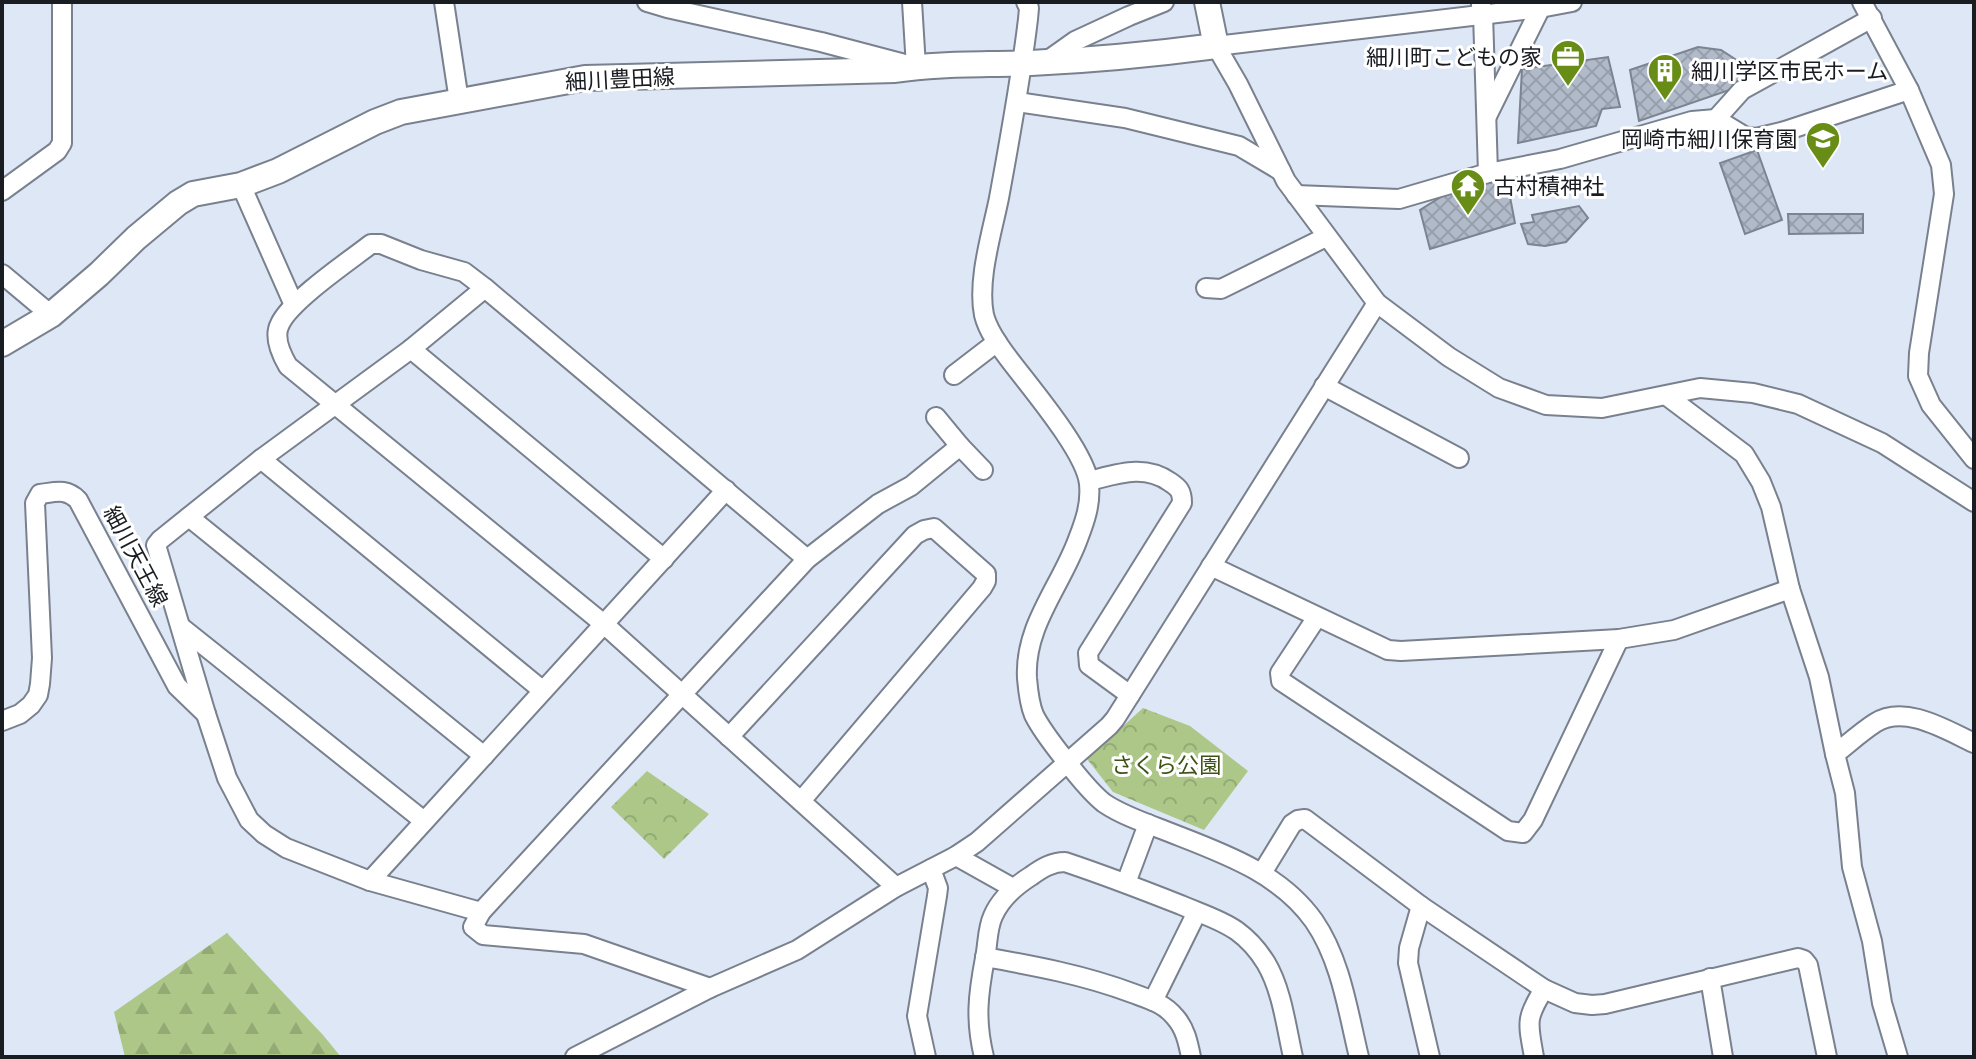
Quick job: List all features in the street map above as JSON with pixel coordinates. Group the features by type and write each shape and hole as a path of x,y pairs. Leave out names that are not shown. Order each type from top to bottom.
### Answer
{"main road":[{"path":"1207,2 1216,46"},
{"name":"細川豊田線","path":"2,344 51,315 136,238 193,194 241,185 278,171 388,116 585,78 895,70 1148,55 1216,46"}],"street":[{"path":"2,191 57,151 62,143 62,2"},
{"path":"444,2 459,101"},
{"path":"647,2 916,67 912,2"},
{"path":"1026,2 1033,63 1017,102 984,275 985,317 997,342 1072,443 1089,481 1087,516 1028,649 1028,691 1033,711 1067,762 1107,805 1223,853 1262,873 1300,904 1314,921 1329,949 1342,986 1359,1057"},
{"path":"1033,63 1164,2"},
{"path":"1572,2 1481,8 1216,46 1286,181 1377,303 1449,357 1499,388 1546,405 1602,408 1700,388 1753,393 1798,404 1882,443 1974,502"},
{"path":"1486,118 1542,5"},
{"path":"1481,8 1488,173"},
{"path":"1716,119 1742,90 1867,10 1909,90 1941,165 1944,194 1918,376 1931,405 1974,459"},
{"path":"1296,195 1399,199 1488,173 1560,159 1692,121 1716,119 1744,136 1756,138 1909,90"},
{"path":"1017,102 1125,118 1202,136 1239,146 1281,171"},
{"path":"241,185 294,305"},
{"path":"1206,288 1221,289 1326,237"},
{"path":"807,559 464,272 421,260 387,245 371,244 294,305 279,325 278,342 288,366 605,625 896,887"},
{"path":"2,274 51,315"},
{"path":"481,912 370,881 286,848 249,820 227,778 156,545 261,459 411,349 485,288"},
{"path":"575,1057 710,988 797,950 896,887 956,856 977,842 1109,726 1377,303"},
{"path":"954,375 997,342"},
{"path":"411,349 664,559"},
{"path":"1324,386 1459,458"},
{"path":"1667,396 1744,454 1752,464 1771,507 1790,589 1819,677 1845,793 1852,867 1872,941 1882,1003 1898,1057"},
{"path":"936,417 983,470"},
{"path":"710,988 584,944 483,935 473,927 481,912 807,559 878,504 911,486 960,446"},
{"path":"261,459 542,690"},
{"path":"1089,481 1126,472 1150,471 1180,488 1182,495 1182,503 1088,653 1089,665 1130,695"},
{"name":"細川天王線","path":"2,721 20,714 38,695 42,658 35,503 40,494 63,490 78,500 177,686 206,714"},
{"path":"370,881 726,490"},
{"path":"189,517 484,756"},
{"path":"729,737 915,535 934,528 986,574 982,588 801,801"},
{"path":"1211,566 1388,650 1401,651 1619,639 1674,630 1790,589"},
{"path":"1317,617 1280,673 1281,681 1494,823 1514,833 1523,833 1533,820 1619,639"},
{"path":"181,627 424,821"},
{"path":"1835,754 1888,717 1919,718 1974,743"},
{"path":"1262,873 1292,824 1305,819 1421,906 1544,989 1575,1003 1605,1004 1798,958 1808,965 1827,1057"},
{"path":"1126,883 1148,824"},
{"path":"956,856 1013,888"},
{"path":"984,1057 977,1016 980,980 994,914 1013,888 1045,867 1065,862 1126,883 1236,930 1261,955 1272,975 1293,1057"},
{"path":"926,1057 917,1016 938,888 931,869"},
{"path":"1421,906 1408,963 1430,1057"},
{"path":"1153,1001 1197,912"},
{"path":"985,957 1100,981 1153,1001 1165,1007 1179,1022 1186,1034 1191,1057"},
{"path":"1710,978 1723,1057"},
{"path":"1534,1057 1528,1024 1532,1008 1544,989"}],"green space":[{"name":"さくら公園","path":"1143,708 1190,726 1248,771 1204,830 1113,792 1087,759"},
{"path":"647,771 709,814 664,859 611,807"},
{"path":"227,933 341,1057 125,1057 114,1012"}],"building":[{"name":"細川学区市民ホーム","path":"1698,47 1721,50 1744,65 1750,83 1639,121 1630,70"},
{"name":"細川町こどもの家","path":"1608,57 1620,107 1602,109 1596,126 1518,143 1522,69"},
{"path":"1757,150 1782,220 1745,234 1720,163"},
{"name":"古村積神社","path":"1506,176 1515,223 1430,249 1420,210 1465,182"},
{"path":"1579,206 1588,218 1566,242 1545,246 1528,244 1521,224 1534,222 1532,215"},
{"path":"1788,214 1863,214 1863,233 1789,234"}],"place":[{"name":"細川町こどもの家","path":"1568,88"},
{"name":"細川学区市民ホーム","path":"1665,102"},
{"name":"岡崎市細川保育園","path":"1823,170"},
{"name":"古村積神社","path":"1468,217"}]}
